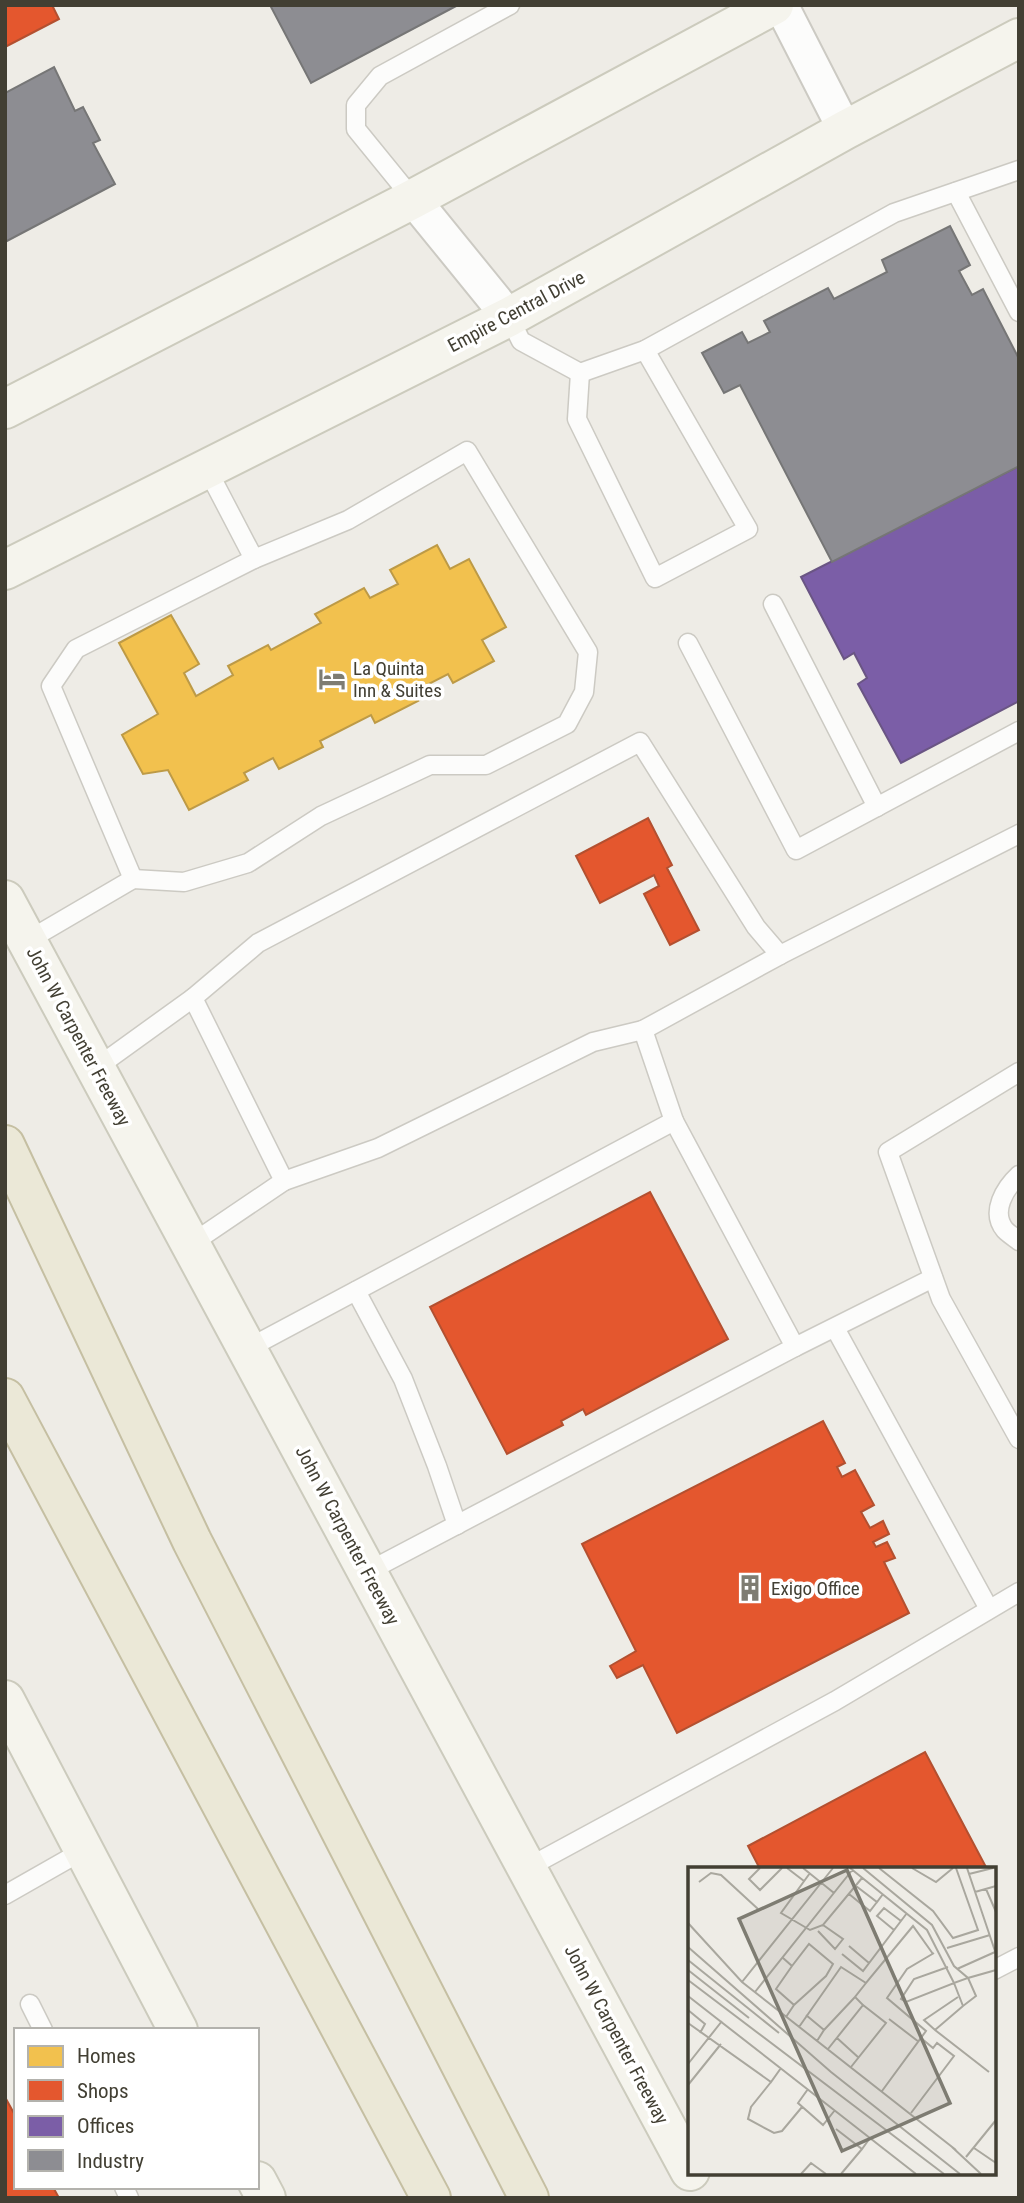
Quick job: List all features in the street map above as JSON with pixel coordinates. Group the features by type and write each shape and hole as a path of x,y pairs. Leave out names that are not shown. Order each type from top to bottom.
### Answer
{"highway":[{"path":"5,1145 14,1174 205,1566 529,2198"},
{"path":"5,1398 431,2198"}],"street":[{"path":"5,410 414,199 774,5"},
{"path":"781,5 845,130"},
{"name":"Empire Central Drive","path":"5,570 509,317 845,130 1019,38"},
{"path":"414,199 509,317"},
{"name":"John W Carpenter Freeway","path":"5,900 527,1868 687,2157"},
{"path":"5,1700 177,2028"},
{"name":"John W Carpenter Freeway","path":"694,2175 704,2198"}],"lane":[{"path":"414,199 356,130 356,105 380,76 510,5"},
{"path":"509,317 521,341 580,373 645,350 894,213 1019,170"},
{"path":"956,192 1019,312"},
{"path":"580,373 577,419 654,578 748,528 645,350"},
{"path":"27,941 133,878 184,882 248,863 321,816 430,765 486,765 567,724 584,692 588,652 467,451 348,520 254,559 76,649 51,686 133,878"},
{"path":"207,469 254,559"},
{"path":"773,604 877,807"},
{"path":"688,643 796,850 1019,731"},
{"path":"96,1068 193,998 258,943 640,743 756,927 779,956"},
{"path":"191,1244 284,1181 378,1148 593,1042 643,1030 779,956 1019,834"},
{"path":"193,998 284,1181"},
{"path":"643,1030 674,1121 795,1347"},
{"path":"1019,1072 887,1152 941,1299 1019,1439"},
{"path":"247,1349 674,1121"},
{"path":"1019,1175 1007,1187 999,1207 1003,1228 1019,1241"},
{"path":"367,1572 795,1347 933,1278"},
{"path":"356,1290 403,1379 457,1525"},
{"path":"835,1328 989,1609"},
{"path":"527,1868 835,1701 1019,1592"},
{"path":"5,1895 84,1850"},
{"path":"996,1969 1019,1957"},
{"path":"30,2004 42,2028"}],"building: Homes":[{"name":"La Quinta Inn & Suites","path":"437,545 450,569 469,559 506,627 482,640 494,661 453,683 448,674 411,693 418,701 375,723 371,715 320,741 323,747 279,769 273,758 244,773 248,780 189,810 168,770 143,774 122,735 158,714 119,643 171,615 199,664 184,673 196,696 233,675 228,666 268,645 271,650 321,623 315,614 364,588 370,598 398,584 390,570"}],"building: Shops":[{"path":"5,5 52,5 59,19 5,47"},
{"path":"648,818 672,865 667,868 699,930 670,945 644,894 659,886 654,875 600,903 576,856"},
{"path":"650,1192 728,1339 586,1415 583,1409 561,1421 563,1425 507,1454 430,1307"},
{"name":"Exigo Office","path":"823,1421 845,1463 837,1467 842,1477 855,1470 874,1505 861,1512 870,1528 883,1521 889,1534 873,1542 876,1547 887,1542 895,1558 884,1562 909,1613 677,1733 643,1665 617,1678 610,1666 636,1651 582,1544"},
{"path":"925,1752 986,1867 759,1867 748,1846"},
{"path":"5,2097 14,2113 14,2189 54,2189 59,2198 5,2198"}],"building: Offices":[{"path":"1019,466 1019,701 901,763 858,684 867,678 854,653 844,659 801,577"}],"building: Industry":[{"path":"270,5 458,5 311,83"},
{"path":"54,67 75,111 83,107 100,140 93,143 115,184 5,242 5,93"},
{"path":"950,226 970,265 959,271 972,295 983,289 1019,359 1019,466 832,562 740,385 724,393 702,353 742,332 748,343 770,332 764,321 828,288 834,299 887,272 882,260"}],"place":[{"name":"La Quinta Inn & Suites","path":"332,679"},
{"name":"Exigo Office","path":"750,1588"}]}
